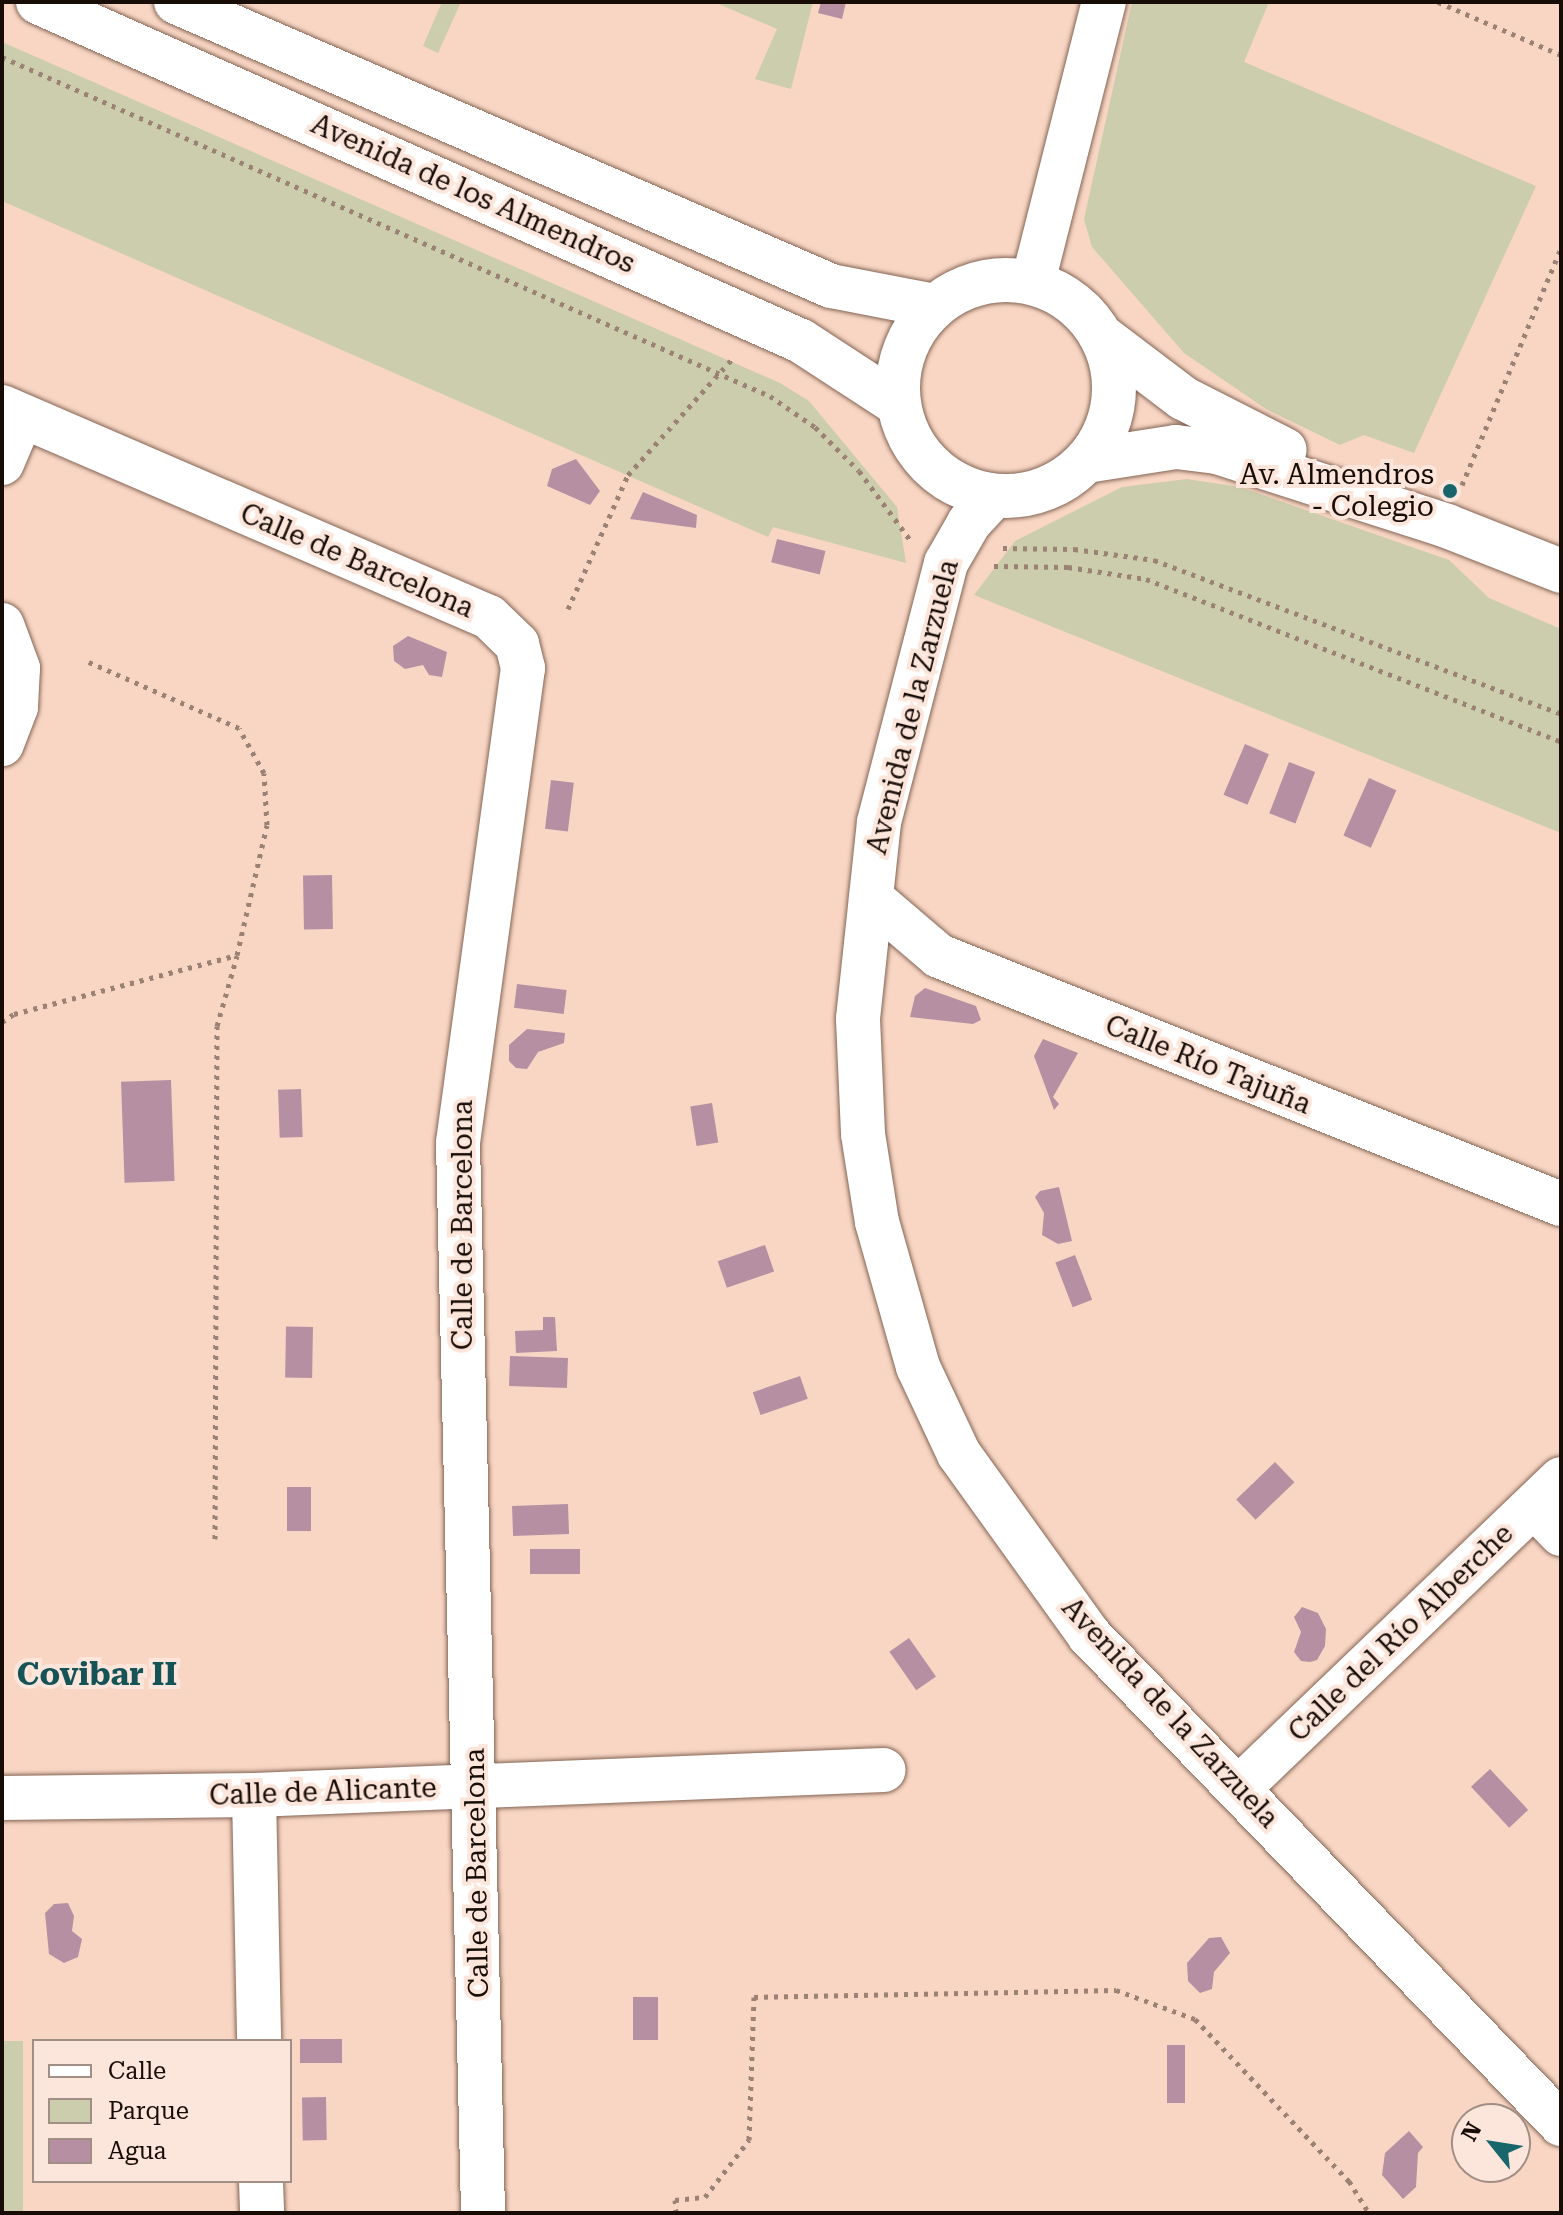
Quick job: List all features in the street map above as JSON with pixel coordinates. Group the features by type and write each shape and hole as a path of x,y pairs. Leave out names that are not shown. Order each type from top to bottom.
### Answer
{"street":[{"name":"Avenida de los Almendros","path":"38,2 801,341 899,405"},
{"name":"Avenida de los Almendros","path":"176,2 233,13 831,286 935,306"},
{"path":"1033,282 1104,2"},
{"path":"1447,526 1217,452 1176,447 1086,461 1054,483 1016,496 994,496 966,488 921,456 899,405 899,371 912,336 935,306 969,285 998,279 1033,282 1078,305 1104,338 1183,398 1245,432 1447,526 1561,571"},
{"path":"1086,461 1113,410 1114,371 1104,338"},
{"name":"Calle de Barcelona","path":"2,463 12,412 489,617 517,644 523,668 458,1143 483,2213"},
{"name":"Avenida de la Zarzuela","path":"994,496 969,523 946,563 879,822 858,1019 863,1134 877,1222 918,1367 959,1454 1029,1558 1089,1635 1240,1787 1561,2124"},
{"path":"2,625 18,668 16,707 2,744"},
{"name":"Calle Río Tajuña","path":"871,898 939,956 1561,1204"},
{"name":"Calle del Río Alberche","path":"1240,1787 1552,1506"},
{"name":"Calle de Alicante","path":"2,1798 254,1795 884,1770"},
{"path":"254,1795 259,2039"},
{"path":"261,2183 262,2213"}],"path":[{"path":"1438,2 1561,55"},
{"path":"2,57 770,396 815,427 859,471 890,509 899,531 917,546"},
{"path":"1462,485 1561,248"},
{"path":"568,609 628,475 718,372 743,349"},
{"path":"996,549 1074,549 1154,560 1561,714"},
{"path":"990,566 1068,567 1146,579 1561,742"},
{"path":"84,660 239,728 264,773 267,825 217,1026 215,1539"},
{"path":"2,1022 14,1014 237,955"},
{"path":"676,2213 675,2200 705,2197 749,2140 754,1997 1116,1990 1195,2019 1349,2181 1369,2213"}],"green space":[{"path":"442,2 461,2 438,53 423,46"},
{"path":"714,2 813,2 791,89 755,79 777,29"},
{"path":"1132,2 1269,2 1244,62 1536,186 1414,453 1364,435 1340,445 1266,409 1184,353 1092,247 1084,219"},
{"path":"2,42 780,383 809,401 897,507 906,563 773,527 768,537 2,201"},
{"path":"1187,479 1240,487 1449,560 1489,598 1561,629 1561,833 974,595 1015,541 1122,487"},
{"path":"2,2041 23,2041 23,2213 2,2213"}],"water":[{"path":"821,2 846,2 842,19 818,13"},
{"path":"576,459 600,491 590,505 547,486 552,469"},
{"path":"643,492 697,515 696,528 630,519"},
{"path":"777,539 826,551 820,574 771,562"},
{"path":"408,636 447,652 442,677 429,675 423,665 405,669 394,661 393,646"},
{"path":"1245,744 1269,754 1247,805 1224,795"},
{"path":"1289,762 1315,772 1295,823 1269,813"},
{"path":"1369,778 1396,790 1371,848 1343,836"},
{"path":"551,780 574,783 568,831 545,829"},
{"path":"332,875 333,929 304,929 303,876"},
{"path":"517,984 567,990 564,1014 514,1008"},
{"path":"925,988 976,1006 981,1020 973,1024 910,1017 915,996"},
{"path":"527,1029 565,1033 564,1043 538,1052 527,1069 516,1068 509,1061 509,1045"},
{"path":"1043,1039 1078,1053 1053,1097 1059,1104 1054,1110 1034,1056"},
{"path":"171,1080 175,1181 125,1183 121,1082"},
{"path":"301,1089 303,1137 280,1138 278,1090"},
{"path":"712,1103 718,1143 697,1146 690,1106"},
{"path":"1059,1187 1072,1241 1058,1244 1042,1235 1044,1213 1035,1197 1040,1191"},
{"path":"765,1245 774,1271 727,1288 718,1261"},
{"path":"1075,1255 1092,1300 1073,1307 1055,1263"},
{"path":"543,1317 555,1317 557,1351 516,1353 515,1331 543,1330"},
{"path":"286,1327 313,1327 312,1378 285,1378"},
{"path":"510,1356 568,1358 567,1388 509,1386"},
{"path":"800,1376 808,1399 761,1415 753,1392"},
{"path":"1275,1462 1294,1482 1256,1520 1236,1500"},
{"path":"287,1487 311,1487 311,1531 287,1531"},
{"path":"568,1504 569,1534 513,1536 512,1506"},
{"path":"530,1549 580,1549 580,1574 530,1574"},
{"path":"1302,1607 1318,1613 1326,1629 1325,1646 1317,1660 1310,1662 1301,1661 1294,1652 1301,1632 1294,1617"},
{"path":"909,1638 936,1677 916,1690 889,1652"},
{"path":"1490,1769 1528,1810 1509,1828 1471,1787"},
{"path":"68,1903 74,1916 72,1931 82,1939 78,1957 64,1963 49,1954 45,1913 54,1904"},
{"path":"1221,1937 1230,1953 1214,1972 1212,1989 1200,1993 1188,1981 1187,1963 1209,1938"},
{"path":"633,1997 658,1997 658,2040 633,2040"},
{"path":"300,2039 342,2039 342,2063 300,2063"},
{"path":"1167,2045 1185,2045 1185,2103 1167,2103"},
{"path":"302,2097 326,2097 327,2140 303,2140"},
{"path":"1409,2131 1423,2147 1418,2153 1416,2187 1403,2199 1382,2175 1385,2153"}],"place":[{"name":"Av. Almendros - Colegio","path":"1450,491"}],"district":[{"name":"Covibar II","path":"97,1674"}]}
